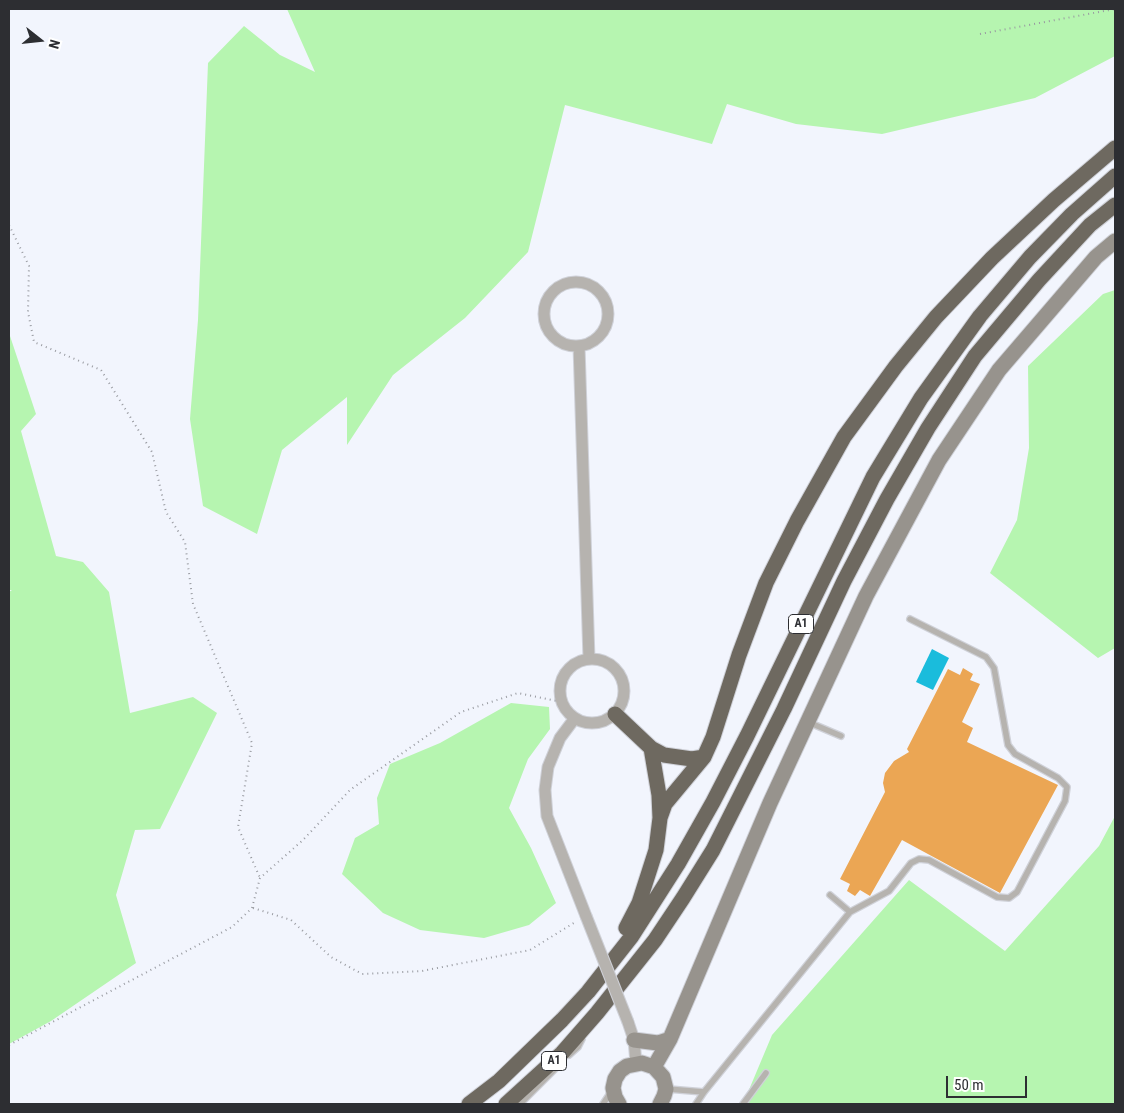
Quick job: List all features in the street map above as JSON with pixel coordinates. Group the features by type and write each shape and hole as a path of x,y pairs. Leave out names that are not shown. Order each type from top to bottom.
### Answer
{"highway":[{"path":"660,818 665,804 673,792 704,757 713,738 739,655 766,583 797,521 844,437 896,366 936,317 992,258 1054,200 1115,148"},
{"name":"A1","path":"469,1104 499,1081 562,1020 588,992 632,936 678,864 713,802 873,477 921,398 980,316 1030,257 1072,214 1115,176"},
{"name":"A1","path":"506,1104 562,1053 597,1013 655,940 713,850 784,709 844,581 886,499 928,428 975,356 1000,326 1090,225 1115,205"},
{"path":"615,714 650,748 664,755 692,759 704,757"},
{"path":"499,1081 516,1059 574,999 623,935 639,903 656,850 660,818 659,795 650,748"}],"street":[{"path":"654,1067 670,1039 770,803 866,596 939,460 999,370 1096,257 1115,242"},
{"path":"573,282 583,283 600,293 608,311 605,326 597,338 588,344 579,346 568,345 558,341 550,333 545,323 544,312 547,301 553,292 562,285 573,282"},
{"path":"579,346 589,659"},
{"path":"589,659 598,659 616,669 624,686 624,696 615,714 606,720 595,723 575,718 567,711 562,702 560,692 561,682 571,666 579,661 589,659"},
{"path":"575,718 560,738 548,767 545,790 547,816 628,1022 634,1040 636,1063"},
{"path":"634,1040 658,1043 670,1039"},
{"path":"619,1104 615,1097 615,1079 620,1071 636,1063 654,1067 662,1076 666,1089 660,1104"}],"lane":[{"path":"696,1104 850,912 889,890 911,863 919,859 929,860 997,897 1009,898 1017,892 1066,801 1068,787 1058,778 1015,754 1008,745 994,668 986,657 910,620"},
{"path":"808,722 841,736"},
{"path":"830,895 850,912"},
{"path":"520,1104 578,1047 597,1013"},
{"path":"743,1104 766,1073"},
{"path":"603,1104 614,1088"},
{"path":"666,1089 704,1092"}],"path":[{"path":"980,34 1115,9"},
{"path":"9,225 29,266 28,312 34,342 101,370 152,452 166,512 185,542 193,604 252,743 238,827 260,878"},
{"path":"9,1045 232,927 252,908 260,878 303,840 350,790 461,712 518,693 562,702"},
{"path":"252,908 291,920 331,957 362,974 422,971 530,950 586,916"}],"green space":[{"path":"287,9 1115,9 1115,56 1035,98 882,134 796,124 727,104 712,144 565,105 528,252 465,318 393,375 347,445 347,397 282,450 257,534 203,506 190,419 198,320 208,63 244,26 280,55 315,72"},
{"path":"1115,290 1115,648 1098,658 990,573 1017,520 1029,448 1028,366 1103,294"},
{"path":"9,333 36,414 21,431 56,556 83,562 109,592 130,713 193,697 217,713 160,829 135,830 116,895 136,963 51,1021 9,1044 9,592 12,590 9,590"},
{"path":"511,703 549,707 550,729 528,759 509,808 531,848 556,903 529,925 484,938 420,930 383,913 342,874 355,838 379,824 377,798 390,764 440,743"},
{"path":"1115,816 1115,1104 743,1104 772,1035 909,880 1005,951 1099,846"}],"water":[{"path":"932,649 949,658 933,690 916,682"}],"building":[{"path":"963,668 973,674 970,680 980,684 962,722 973,728 967,742 1058,785 1000,893 902,840 870,896 860,890 855,896 847,891 850,884 840,879 885,792 883,783 885,773 894,761 909,752 907,749 948,669 960,675"}]}
